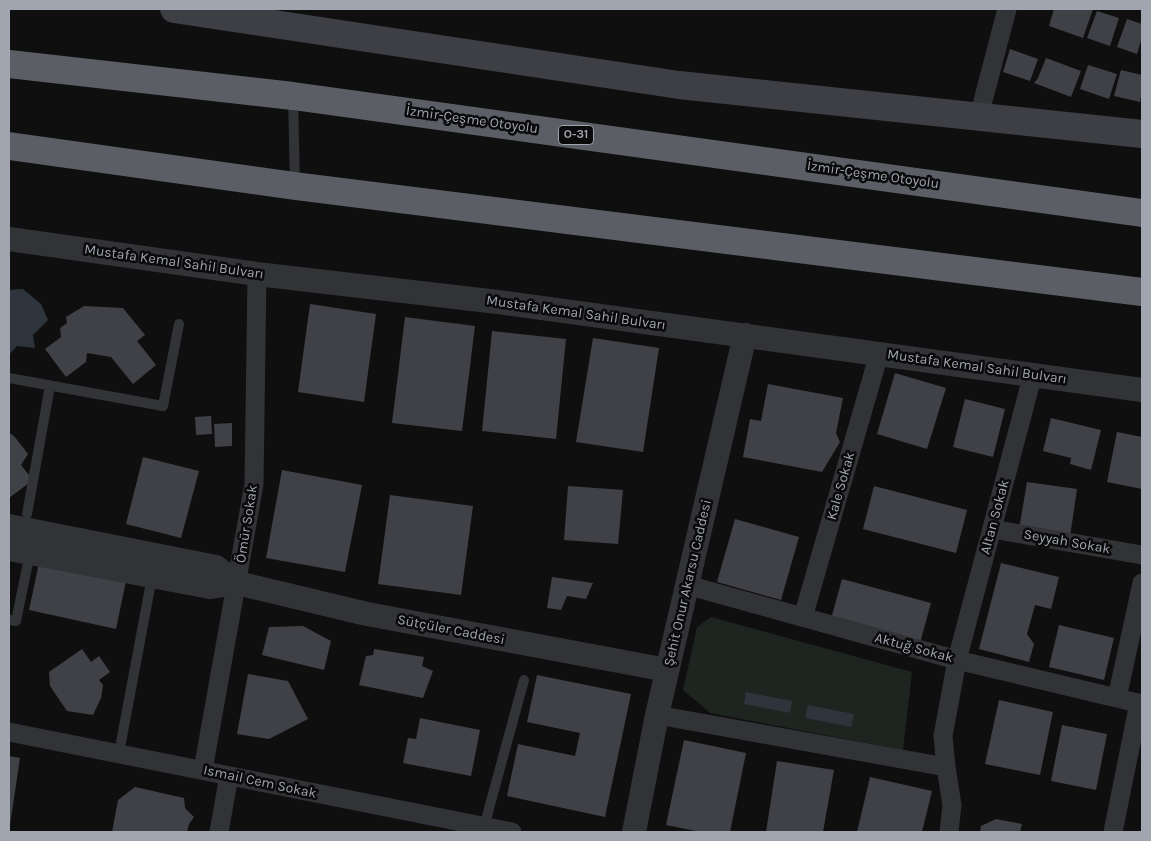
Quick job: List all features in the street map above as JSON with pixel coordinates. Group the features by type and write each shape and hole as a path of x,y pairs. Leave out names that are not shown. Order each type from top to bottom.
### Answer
{"highway":[{"name":"İzmir-Çeşme Otoyolu","path":"9,64 293,96 1142,213"},
{"path":"9,146 295,186 1142,292"}],"main road":[{"path":"174,9 679,85 1142,134"}],"street":[{"path":"979,116 1007,9"},
{"name":"Mustafa Kemal Sahil Bulvarı","path":"9,240 257,274 498,302 1142,390"},
{"name":"Ömür Sokak","path":"203,770 254,484 257,274"},
{"name":"Şehit Onur Akarsu Caddesi","path":"634,832 667,670 745,335"},
{"name":"Kale Sokak","path":"802,617 879,354"},
{"name":"Altan Sokak","path":"949,832 952,805 943,736 957,660 1033,374"},
{"name":"Sütçüler Caddesi","path":"18,520 216,567 237,583"},
{"name":"Seyyah Sokak","path":"992,529 1142,555"},
{"name":"Sütçüler Caddesi","path":"19,551 210,587 237,583 367,614 667,670"},
{"path":"1117,698 1142,583"},
{"name":"Aktuğ Sokak","path":"688,585 957,660 1140,703"},
{"path":"1113,832 1140,703"},
{"path":"657,715 946,767"},
{"name":"Ismail Cem Sokak","path":"9,732 512,832"},
{"path":"219,832 229,776"}],"lane":[{"path":"293,96 295,186"},
{"path":"9,378 163,406 179,324"},
{"path":"18,520 50,386"},
{"path":"9,620 16,621 19,551"},
{"path":"119,753 152,577"},
{"path":"484,827 524,680"}],"shaded area":[{"path":"23,289 41,304 48,320 33,335 35,348 17,346 9,355 9,290"},
{"path":"711,617 912,672 903,750 710,713 683,690 697,627"},
{"path":"746,692 792,701 790,713 744,704"},
{"path":"808,705 854,714 851,727 805,718"}],"building":[{"path":"1054,9 1093,9 1083,38 1049,26"},
{"path":"1097,11 1119,18 1110,46 1087,38"},
{"path":"1127,19 1142,24 1142,37 1137,54 1117,47"},
{"path":"1010,49 1038,59 1030,81 1003,72"},
{"path":"1046,58 1081,71 1071,97 1034,83"},
{"path":"1088,65 1117,74 1109,99 1080,89"},
{"path":"1121,70 1142,75 1140,102 1114,96"},
{"path":"310,304 376,314 364,402 298,392"},
{"path":"84,306 123,308 145,335 137,341 156,365 133,384 111,357 87,353 86,362 66,377 45,349 61,337 60,328 67,323 66,317"},
{"path":"405,317 475,326 462,431 392,423"},
{"path":"492,331 566,339 556,439 482,431"},
{"path":"593,338 659,348 643,452 576,442"},
{"path":"895,373 946,388 927,449 877,434"},
{"path":"768,384 843,398 836,433 840,442 822,472 743,457 750,419 761,421"},
{"path":"965,399 1005,409 993,457 953,447"},
{"path":"211,416 212,434 196,435 195,417"},
{"path":"1051,418 1101,430 1091,470 1070,464 1071,458 1043,451"},
{"path":"232,423 232,446 215,447 214,424"},
{"path":"1117,432 1142,437 1142,489 1107,482"},
{"path":"9,433 14,436 28,454 21,465 33,480 9,498"},
{"path":"143,457 199,471 181,538 126,524"},
{"path":"282,470 362,485 345,572 266,558"},
{"path":"1027,482 1077,489 1070,537 1019,529"},
{"path":"568,486 623,490 618,544 564,540"},
{"path":"874,486 967,510 956,553 863,529"},
{"path":"390,495 473,506 461,595 378,584"},
{"path":"735,519 799,537 781,600 717,582"},
{"path":"39,563 126,581 116,629 29,610"},
{"path":"1001,563 1059,577 1051,609 1035,605 1027,634 1034,644 1029,662 979,649"},
{"path":"552,577 593,583 586,599 567,596 561,610 547,608"},
{"path":"842,579 931,603 920,643 831,619"},
{"path":"1059,625 1114,638 1104,680 1049,667"},
{"path":"303,626 331,641 324,670 262,655 269,627"},
{"path":"82,649 91,662 99,656 110,672 99,680 103,685 101,698 93,715 67,711 50,686 49,672"},
{"path":"374,649 424,657 422,666 433,671 423,698 359,685 366,656 373,655"},
{"path":"248,674 288,681 308,719 269,739 237,734"},
{"path":"537,675 631,694 605,817 507,796 518,744 575,756 580,733 527,722"},
{"path":"999,700 1053,712 1040,775 985,764"},
{"path":"420,718 480,730 471,776 403,763 408,738 416,739"},
{"path":"1062,725 1107,734 1096,790 1051,781"},
{"path":"684,740 746,753 730,832 701,832 666,825"},
{"path":"9,756 20,758 10,825 9,825"},
{"path":"777,761 834,770 823,832 766,832"},
{"path":"870,777 932,791 922,832 857,832"},
{"path":"135,787 184,798 185,808 194,817 189,824 187,832 112,832 118,800"},
{"path":"996,819 1022,824 1020,832 980,832 981,826"}]}
